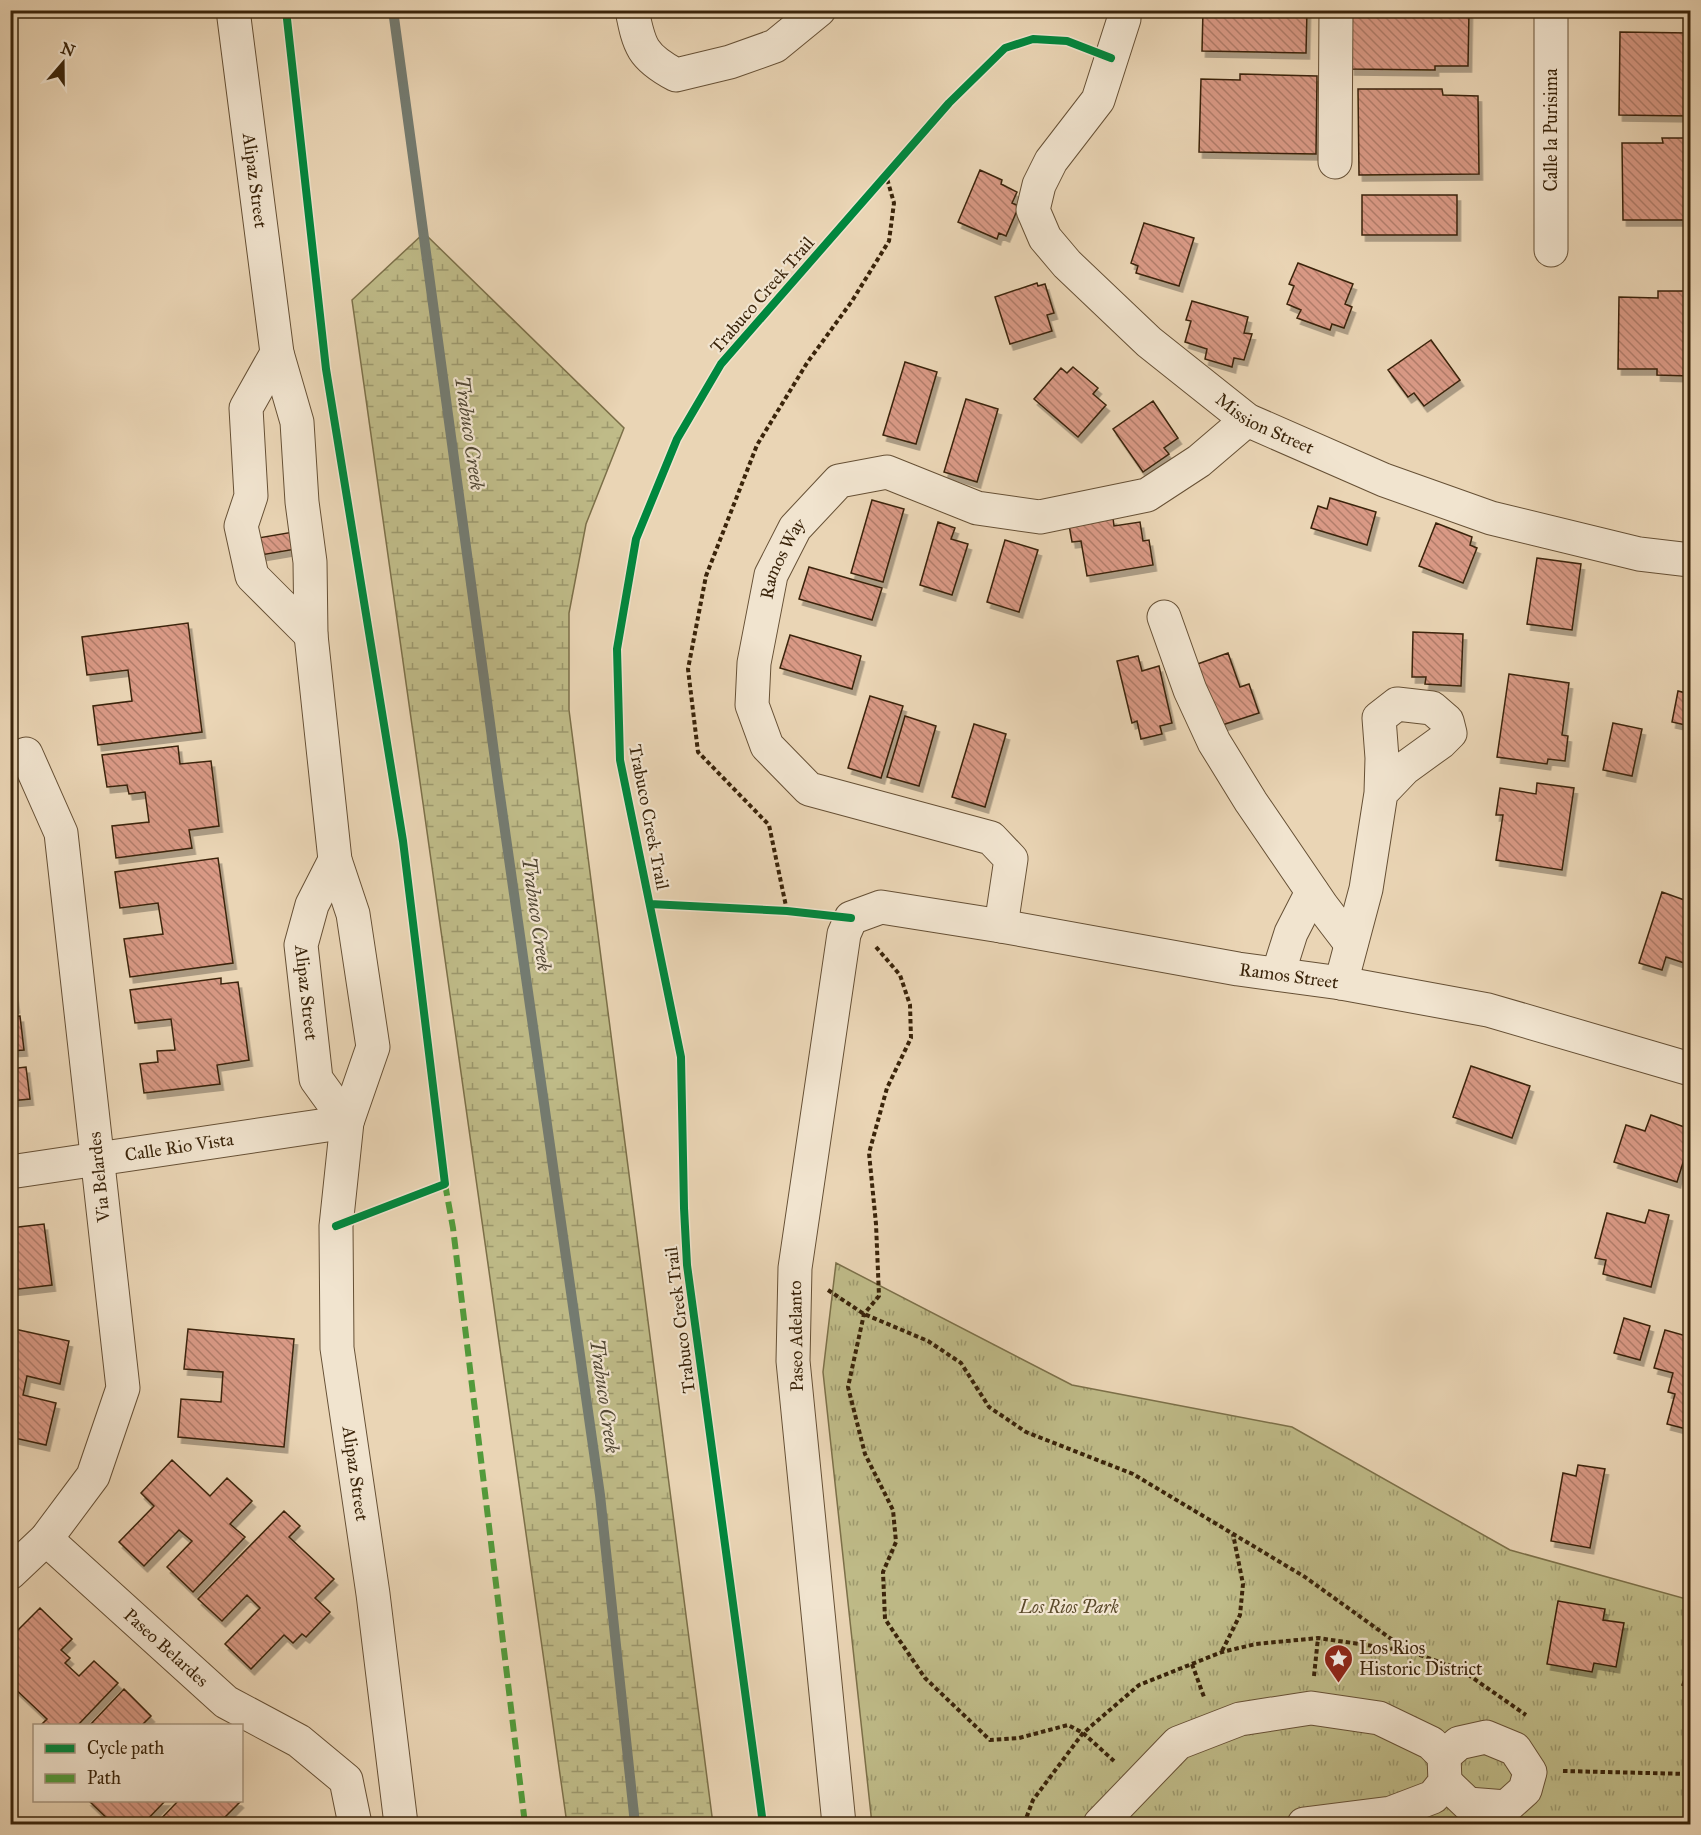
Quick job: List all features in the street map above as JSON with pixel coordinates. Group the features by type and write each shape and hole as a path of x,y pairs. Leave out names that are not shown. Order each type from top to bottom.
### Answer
{"street":[{"name":"Alipaz Street","path":"233,10 277,353 297,422 302,502 310,562 311,635 335,860 353,914 373,1047 347,1122 336,1226 337,1348 373,1594 401,1824"},
{"path":"632,10 637,39 649,58 659,67 676,75 730,62 776,46 819,10"},
{"name":"Mission Street","path":"1124,10 1124,19 1098,100 1051,161 1039,185 1033,210 1045,238 1067,264 1149,342 1247,420 1384,480 1491,518 1639,554 1690,560"},
{"path":"1335,162 1336,10"},
{"name":"Calle la Purisima","path":"1551,10 1551,250"},
{"path":"277,353 246,408 251,496 240,526 252,576 311,635"},
{"name":"Ramos Way","path":"1001,926 1011,859 991,838 808,789 767,746 752,705 754,663 771,575 795,528 839,481 887,472 977,508 1040,517 1147,495 1199,461 1247,420"},
{"path":"1164,617 1190,690 1214,742 1312,892 1351,944"},
{"name":"Via Belardes","path":"10,1573 46,1539 93,1476 123,1388 61,833 26,754"},
{"path":"1341,983 1366,889 1381,793"},
{"name":"Alipaz Street","path":"335,860 312,905 301,945 316,1079 347,1122"},
{"path":"1278,974 1291,933 1312,892"},
{"name":"Ramos Street","path":"866,913 1001,926 1238,969 1341,983 1488,1010 1690,1069"},
{"name":"Paseo Adelanto","path":"839,1824 793,1361 795,1268 844,934 866,913"},
{"name":"Calle Rio Vista","path":"10,1172 347,1122"},
{"name":"Paseo Belardes","path":"46,1539 226,1702 299,1741 346,1780 355,1824"},
{"path":"1100,1824 1178,1743 1240,1719 1311,1708 1379,1718 1431,1743 1444,1769 1468,1804 1506,1807 1525,1790 1530,1772 1515,1749 1486,1737 1459,1743 1444,1769 1433,1797 1391,1814 1304,1824"}],"path":[{"path":"878,184 893,167"},
{"path":"776,911 798,912"},
{"path":"866,913 900,975 910,1005 911,1038 887,1088 869,1153 876,1224 879,1296 864,1314 848,1387 864,1454 892,1510 896,1542 882,1572 885,1619 926,1678 990,1740 1019,1738 1068,1725 1083,1733 1138,1784"},
{"path":"795,1268 864,1314 928,1341 961,1363 989,1407 1026,1432 1133,1474 1305,1577 1408,1652"},
{"path":"1222,1652 1240,1615 1243,1584 1233,1534"},
{"path":"1530,1772 1690,1774"}],"green space":[{"path":"424,233 624,428 586,524 569,613 569,710 713,1824 567,1824 352,300"},
{"name":"Los Rios Park","path":"836,1263 1072,1385 1292,1427 1510,1550 1690,1600 1690,1824 872,1824 823,1372"}],"building":[{"path":"1203,10 1307,10 1306,53 1202,51"},
{"path":"1351,10 1469,10 1468,66 1435,66 1435,70 1351,69"},
{"path":"1620,32 1690,33 1690,116 1619,115"},
{"path":"1240,74 1317,76 1316,154 1199,152 1201,79 1240,80"},
{"path":"1358,89 1442,89 1443,95 1478,96 1479,174 1359,175"},
{"path":"1662,138 1690,138 1690,220 1623,220 1622,143 1663,143"},
{"path":"980,170 1002,180 1001,184 1017,192 1012,203 1019,206 1006,236 999,233 997,239 958,222"},
{"path":"1362,195 1457,195 1457,235 1362,235"},
{"path":"1144,223 1194,238 1179,286 1136,273 1138,266 1131,263"},
{"path":"1298,263 1353,284 1345,304 1352,307 1344,328 1332,324 1330,330 1297,318 1301,310 1287,304 1294,286 1289,284"},
{"path":"1037,283 1038,286 1045,284 1054,313 1047,315 1052,331 1010,344 995,297"},
{"path":"1658,291 1690,291 1690,376 1657,375 1657,369 1618,369 1619,297 1658,298"},
{"path":"1192,301 1248,317 1244,333 1252,334 1244,360 1234,358 1232,367 1205,359 1207,349 1185,342 1191,321 1186,320"},
{"path":"1431,340 1460,380 1424,406 1414,393 1408,397 1388,370"},
{"path":"905,362 937,372 916,444 883,435"},
{"path":"1073,367 1098,388 1093,394 1106,405 1078,437 1034,399 1061,368 1067,373"},
{"path":"966,399 998,409 977,482 944,472"},
{"path":"1153,401 1178,438 1164,448 1169,454 1143,472 1113,429"},
{"path":"1330,498 1376,512 1367,545 1311,528 1318,506 1327,509"},
{"path":"872,500 904,509 883,582 851,573"},
{"path":"1113,518 1114,526 1140,522 1143,541 1149,540 1153,565 1087,576 1081,541 1072,542 1069,525"},
{"path":"938,522 955,528 951,539 968,544 952,595 920,585"},
{"path":"1436,523 1472,537 1470,545 1477,548 1463,583 1419,566"},
{"path":"299,531 302,548 261,555 258,538"},
{"path":"1005,540 1038,550 1019,612 987,602"},
{"path":"1537,558 1581,564 1572,630 1527,624"},
{"path":"809,567 882,588 872,620 799,599"},
{"path":"188,623 202,732 98,745 93,706 132,701 128,670 87,675 82,637"},
{"path":"1413,632 1463,634 1461,686 1425,684 1426,677 1412,677"},
{"path":"790,635 861,656 852,689 780,668"},
{"path":"1228,653 1240,687 1249,684 1259,713 1213,728 1192,666"},
{"path":"1138,656 1142,671 1159,666 1172,723 1160,726 1162,734 1141,739 1137,721 1132,723 1117,661"},
{"path":"1509,674 1569,683 1562,735 1568,736 1565,761 1548,759 1547,764 1497,757"},
{"path":"1687,688 1690,689 1690,726 1672,722 1678,691 1686,693"},
{"path":"870,696 903,706 881,778 848,768"},
{"path":"905,716 936,726 919,786 887,777"},
{"path":"1613,723 1642,729 1632,776 1603,770"},
{"path":"974,724 1006,734 985,807 952,797"},
{"path":"178,746 180,764 211,761 219,826 189,830 192,848 116,858 112,826 149,822 145,792 129,794 127,785 107,787 102,755"},
{"path":"1537,783 1574,788 1562,870 1496,860 1503,815 1496,815 1500,788 1536,794"},
{"path":"218,858 233,963 130,977 124,939 163,934 158,903 120,908 115,872"},
{"path":"1662,892 1690,902 1687,914 1690,915 1690,965 1666,957 1662,970 1639,963"},
{"path":"10,973 16,1007 10,1008"},
{"path":"221,978 221,984 238,982 249,1060 217,1065 220,1084 144,1093 140,1064 158,1062 157,1051 175,1050 171,1019 135,1023 130,990"},
{"path":"20,1016 24,1050 10,1051 10,1017"},
{"path":"1471,1066 1530,1086 1512,1138 1453,1117"},
{"path":"26,1067 30,1099 10,1101 10,1069"},
{"path":"1651,1115 1690,1129 1690,1140 1677,1182 1614,1162 1626,1125 1645,1131"},
{"path":"1649,1210 1669,1215 1651,1287 1603,1274 1606,1260 1595,1258 1607,1213 1645,1223"},
{"path":"44,1224 52,1285 10,1290 10,1228"},
{"path":"1624,1318 1650,1326 1640,1360 1614,1353"},
{"path":"10,1328 69,1341 60,1384 27,1376 23,1395 56,1403 46,1445 10,1437"},
{"path":"188,1329 294,1339 284,1447 178,1437 181,1399 221,1402 223,1372 184,1369"},
{"path":"1665,1330 1690,1337 1690,1430 1667,1424 1675,1394 1668,1392 1673,1373 1654,1368"},
{"path":"172,1460 210,1496 227,1478 252,1501 230,1524 245,1537 193,1592 167,1567 192,1541 179,1530 144,1566 119,1542 154,1506 141,1493"},
{"path":"1578,1465 1605,1469 1590,1548 1551,1541 1563,1473 1576,1476"},
{"path":"284,1511 300,1526 289,1537 334,1579 315,1598 330,1612 306,1637 302,1634 293,1643 284,1635 251,1669 225,1644 260,1608 247,1595 222,1621 198,1599"},
{"path":"1558,1601 1605,1609 1603,1620 1624,1623 1616,1667 1594,1663 1592,1672 1547,1664"},
{"path":"40,1608 72,1639 61,1650 70,1658 65,1663 79,1676 94,1661 118,1683 79,1724 42,1724 47,1719 10,1684 10,1638"},
{"path":"1690,1661 1690,1688 1682,1685"},
{"path":"124,1689 151,1716 143,1724 91,1724"},
{"path":"90,1802 164,1802 143,1824 113,1824"},
{"path":"177,1802 240,1802 218,1824 156,1824"}],"waterway":[{"name":"Trabuco Creek","path":"393,10 498,782 600,1495 635,1824"}],"marked path":[{"path":"445,1184 453,1228 525,1824"}],"cycle path":[{"path":"286,10 326,369 403,841 445,1184 336,1226"},
{"name":"Trabuco Creek Trail","path":"763,1824 687,1265 681,1057 620,760 617,649 636,539 677,439 721,364 949,103 1005,48 1033,39 1067,41 1111,58"},
{"path":"650,904 787,911 851,918"}],"place":[{"name":"Los Rios Historic District","path":"1338,1684"}]}
